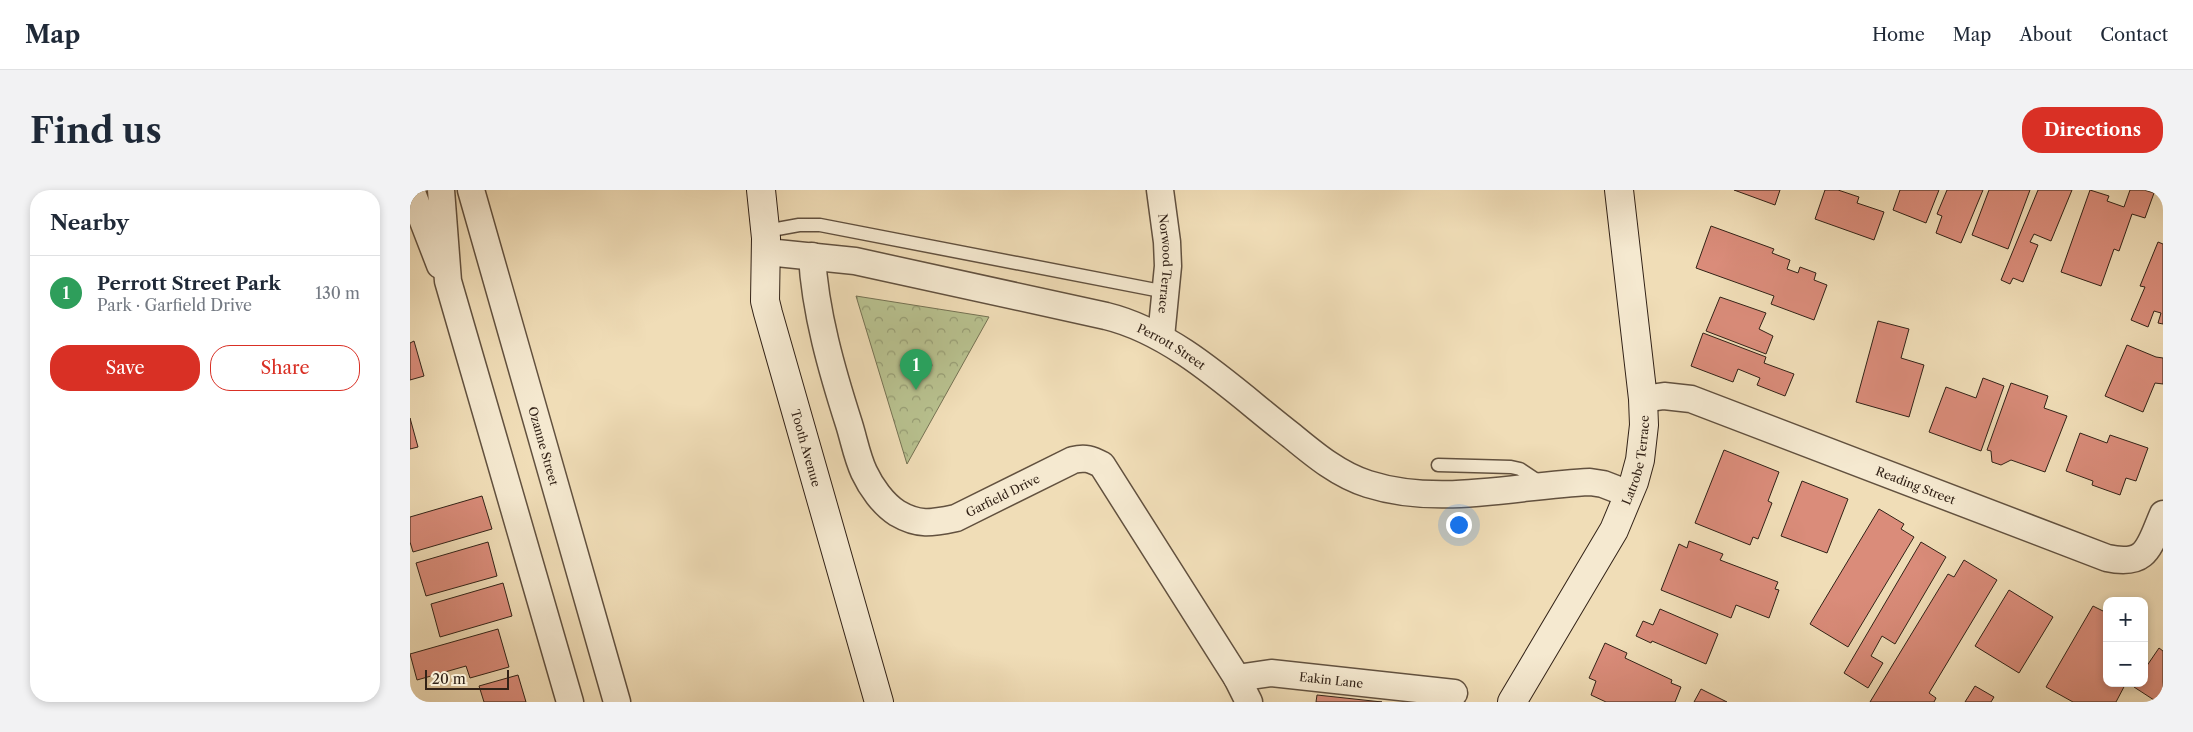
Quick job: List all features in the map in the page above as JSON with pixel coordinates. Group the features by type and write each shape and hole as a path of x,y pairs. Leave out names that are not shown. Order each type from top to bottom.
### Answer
{"main road":[{"name":"Tooth Avenue","path":"761,190 766,241 765,301 879,702"},
{"name":"Latrobe Terrace","path":"1512,702 1614,530 1629,494 1640,460 1644,425 1642,399 1619,190"}],"street":[{"path":"411,190 448,281 570,702"},
{"path":"441,190 448,281"},
{"name":"Ozanne Street","path":"472,190 617,702"},
{"name":"Norwood Terrace","path":"1160,190 1167,242 1166,292 1161,337"},
{"name":"Perrott Street","path":"766,241 812,256 855,261 1106,316 1134,324 1161,337 1194,360 1334,468 1366,484 1397,492 1438,495 1590,482 1603,484 1629,494"},
{"name":"Garfield Drive","path":"812,256 815,291 842,404 864,472 879,496 896,512 918,522 936,522 956,518 1073,460 1084,458 1094,460 1102,465 1238,678 1249,702"},
{"name":"Reading Street","path":"1642,399 1664,396 1691,399 2107,558 2125,560 2136,559 2143,555 2152,541 2163,514"},
{"name":"Eakin Lane","path":"1238,678 1271,673 1454,693"}],"lane":[{"path":"766,241 799,225 820,225 1166,292"},
{"path":"1438,465 1511,467 1520,469 1544,486"}],"green space":[{"path":"856,296 989,317 907,464"}],"building":[{"path":"1734,190 1780,190 1775,205"},
{"path":"1825,190 1838,190 1859,197 1857,203 1884,212 1874,240 1815,219"},
{"path":"1900,190 1939,190 1926,223 1893,210"},
{"path":"1947,190 1983,190 1961,243 1936,233 1942,216 1937,214"},
{"path":"1989,190 2030,190 2008,249 1972,235"},
{"path":"2038,190 2072,190 2051,241 2034,234 2030,242 2038,245 2023,282 2013,278 2010,284 2001,280"},
{"path":"2090,190 2109,196 2107,201 2124,207 2130,190 2144,190 2154,193 2145,218 2132,214 2119,251 2114,249 2101,286 2061,272"},
{"path":"1711,226 1774,249 1772,253 1790,260 1787,269 1798,273 1800,267 1816,273 1814,280 1827,285 1814,320 1771,304 1774,296 1696,268"},
{"path":"2158,242 2163,244 2163,324 2158,323 2161,313 2154,311 2148,327 2131,320 2145,287 2140,286"},
{"path":"1720,297 1766,313 1759,329 1773,336 1766,354 1706,331"},
{"path":"1878,321 1909,329 1901,358 1924,365 1909,417 1856,402"},
{"path":"1703,333 1766,357 1764,363 1794,374 1785,396 1757,385 1760,378 1738,369 1733,382 1691,366"},
{"path":"414,341 424,376 410,380 410,343"},
{"path":"2127,345 2163,358 2163,384 2155,383 2143,412 2105,396"},
{"path":"1983,378 2004,386 1981,451 1929,432 1946,387 1976,398"},
{"path":"2011,383 2048,396 2044,408 2067,416 2045,472 2011,460 2001,465 1992,462 1991,451 1987,450"},
{"path":"410,418 418,447 410,449"},
{"path":"2080,433 2107,443 2110,435 2148,448 2136,481 2126,478 2120,495 2092,485 2093,481 2066,471"},
{"path":"1724,450 1779,472 1768,501 1772,503 1758,539 1753,537 1750,545 1695,523"},
{"path":"1802,481 1848,499 1827,553 1781,536"},
{"path":"482,496 492,529 413,552 410,542 410,517"},
{"path":"1879,509 1904,524 1901,529 1914,537 1848,647 1810,624"},
{"path":"1689,541 1723,554 1720,560 1778,582 1775,589 1779,590 1769,618 1736,605 1731,618 1661,590 1679,544 1687,548"},
{"path":"488,542 497,576 426,596 416,563"},
{"path":"1921,542 1946,557 1895,644 1882,636 1871,656 1883,663 1868,688 1844,673"},
{"path":"1964,560 1997,580 1929,693 1936,698 1934,702 1870,702 1948,574 1954,577"},
{"path":"503,583 512,616 440,637 431,604"},
{"path":"2009,590 2053,617 2019,673 1975,646"},
{"path":"2093,606 2103,611 2103,687 2124,687 2116,702 2073,702 2046,687"},
{"path":"1660,609 1718,634 1706,664 1636,636 1643,621 1653,625"},
{"path":"498,629 509,667 470,678 466,666 417,680 410,654"},
{"path":"1605,643 1627,653 1625,658 1672,680 1671,683 1681,687 1675,702 1606,702 1591,695 1596,681 1589,678"},
{"path":"2159,648 2163,651 2163,702 2157,702 2134,687 2148,687 2148,664"},
{"path":"518,675 526,702 484,702 479,686"},
{"path":"1975,686 1994,697 1991,702 1965,702"},
{"path":"1701,689 1727,702 1694,702"},
{"path":"1317,695 1382,702 1316,702"}],"place":[{"name":"Perrott Street Park","path":"916,390"}]}
